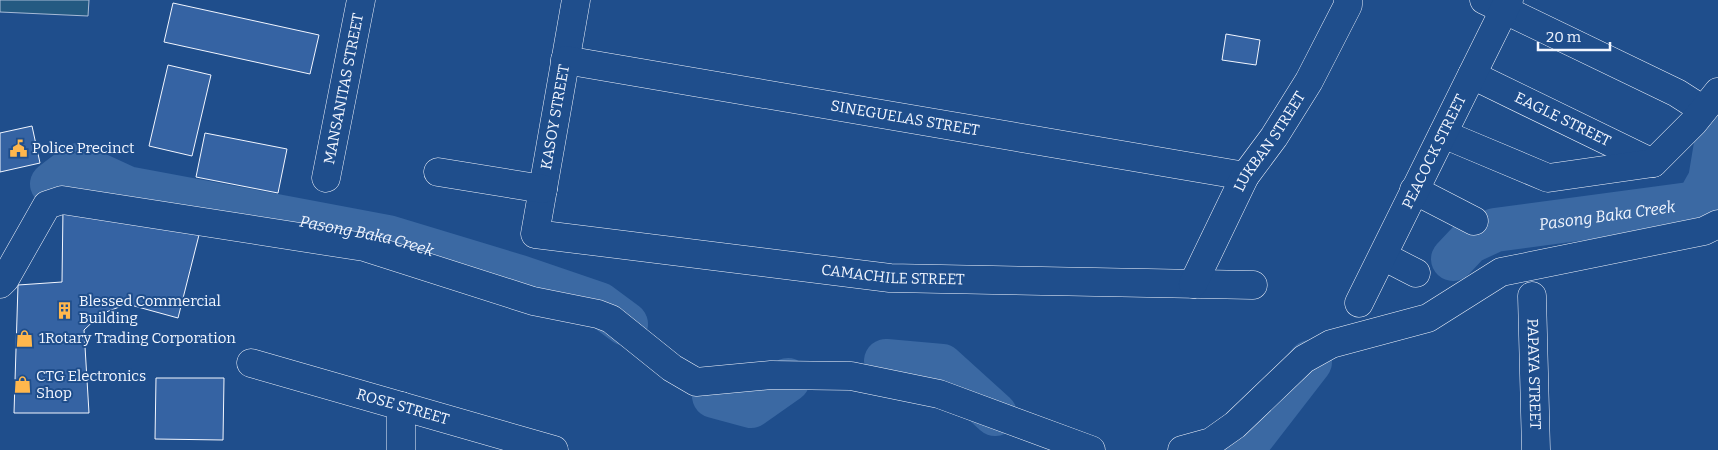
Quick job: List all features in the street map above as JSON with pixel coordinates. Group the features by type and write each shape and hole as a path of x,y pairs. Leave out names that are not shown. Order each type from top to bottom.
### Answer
{"street":[{"name":"MANSANITAS STREET","path":"326,178 361,0"},
{"name":"KASOY STREET","path":"535,234 576,0"},
{"name":"LUKBAN STREET","path":"1193,284 1245,176 1274,137 1309,81 1348,5 1348,0"},
{"name":"PEACOCK STREET","path":"1359,303 1472,75 1499,4"},
{"path":"1443,134 1548,178 1653,163 1694,122 1710,101 1677,93 1499,4"},
{"name":"SINEGUELAS STREET","path":"565,60 1245,176"},
{"name":"EAGLE STREET","path":"1472,75 1653,163"},
{"path":"438,172 543,189"},
{"path":"1414,190 1474,221"},
{"path":"0,284 5,279 47,205 62,200 364,247 533,301 598,314 611,320 672,368 696,382 771,375 850,376 939,394 1091,450"},
{"path":"1182,450 1211,442 1236,425 1304,359 1316,351 1331,344 1428,318 1501,272 1704,231 1718,224"},
{"name":"CAMACHILE STREET","path":"535,234 890,278 1253,284"},
{"path":"1383,256 1416,273"},
{"name":"PAPAYA STREET","path":"1532,296 1536,450"},
{"name":"ROSE STREET","path":"251,363 554,450"},
{"path":"401,406 401,450"}],"shaded area":[{"path":"0,0 89,0 88,16 0,12"}],"building":[{"path":"173,3 319,35 310,74 164,42"},
{"path":"1226,34 1260,40 1256,65 1222,60"},
{"path":"168,65 211,75 192,156 149,146"},
{"name":"Police Precinct","path":"32,126 40,163 0,172 0,133"},
{"path":"205,133 287,149 278,193 196,177"},
{"name":"Blessed Commercial Building","path":"63,208 199,235 178,318 127,304 101,314 84,330 89,413 14,413 18,285 62,282"},
{"path":"156,378 224,378 223,440 155,439"}],"waterway":[{"name":"Pasong Baka Creek","path":"1453,259 1469,242 1495,230 1697,203 1710,180 1718,132"},
{"name":"Pasong Baka Creek","path":"52,184 77,165 127,188 388,237 520,277 599,304 626,324"},
{"name":"Pasong Baka Creek","path":"886,361 942,366 995,414"},
{"name":"Pasong Baka Creek","path":"1236,450 1245,446 1310,362"},
{"name":"Pasong Baka Creek","path":"714,396 751,406 788,380"}],"place":[{"name":"Police Precinct","path":"18,148"},
{"name":"Blessed Commercial Building","path":"65,310"},
{"name":"1Rotary Trading Corporation","path":"25,338"},
{"name":"CTG Electronics Shop","path":"22,385"}]}
